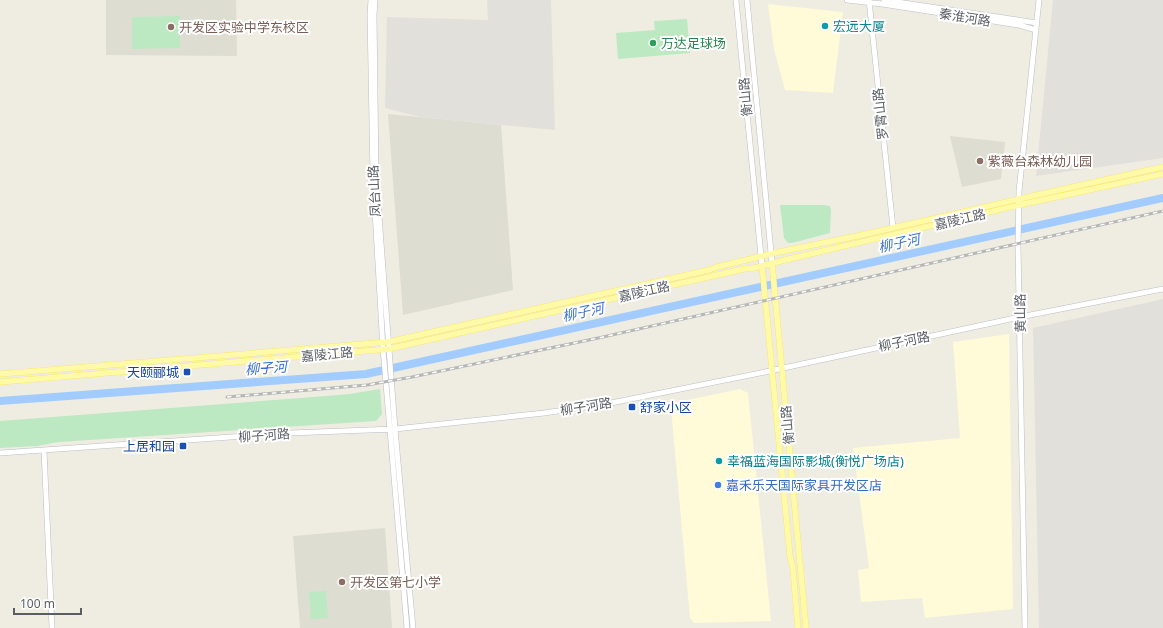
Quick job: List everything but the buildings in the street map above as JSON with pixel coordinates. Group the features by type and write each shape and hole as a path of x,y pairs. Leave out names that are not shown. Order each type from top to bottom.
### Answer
{"main road":[{"name":"嘉陵江路","path":"0,382 386,349 762,266 1163,167"},
{"name":"嘉陵江路","path":"0,374 385,342 702,272 772,254 1019,202 1163,174"},
{"name":"衡山路","path":"772,263 806,628"},
{"path":"762,266 798,628"}],"street":[{"name":"凤台山路","path":"371,0 372,176 392,429"},
{"name":"凤台山路","path":"375,0 376,176 385,342"},
{"name":"衡山路","path":"736,0 762,266"},
{"name":"衡山路","path":"747,0 772,263"},
{"name":"秦淮河路","path":"847,0 1019,25 1036,30"},
{"name":"秦淮河路","path":"884,0 1037,23"},
{"name":"黄山路","path":"1025,628 1018,246 1019,202 1039,0"},
{"name":"罗霄山路","path":"869,2 893,228"},
{"name":"柳子河路","path":"0,453 44,451 61,448 392,429 544,413 606,404 1020,317 1163,289"},
{"path":"392,429 407,628"},
{"path":"392,429 413,628"},
{"path":"44,451 52,628"}],"shaded area":[{"name":"开发区实验中学东校区","path":"106,0 236,0 237,56 106,55"},
{"path":"487,0 551,0 555,130 420,117 385,108 387,17 488,20"},
{"path":"1053,0 1163,0 1163,158 1036,176"},
{"path":"768,4 843,12 833,93 785,90 774,49"},
{"path":"388,114 501,125 513,290 403,315"},
{"name":"紫薇台森林幼儿园","path":"950,136 1005,142 1001,179 962,187"},
{"path":"1163,299 1163,628 1039,628 1033,328"},
{"path":"1009,334 1013,609 925,618 922,598 861,602 858,570 869,568 853,448 960,438 953,342"},
{"name":"嘉禾乐天国际家具开发区店","path":"740,389 748,393 771,621 694,623 690,618 671,408 678,402"},
{"name":"开发区第七小学","path":"385,528 392,628 300,628 293,536"}],"green space":[{"path":"180,16 180,48 132,49 132,17"},
{"name":"万达足球场","path":"687,19 690,53 618,59 616,33 655,30 654,21"},
{"path":"780,205 830,206 830,233 788,243 784,238"},
{"path":"380,389 382,414 376,421 59,442 37,446 0,448 0,421 350,394"},
{"path":"326,591 328,618 311,619 309,592"}],"waterway":[{"name":"柳子河","path":"0,401 366,374 1163,198"}],"railway":[{"path":"227,397 367,385 412,377 603,337 1163,211"}],"place":[{"name":"宏远大厦","path":"825,26"},
{"name":"开发区实验中学东校区","path":"171,27"},
{"name":"万达足球场","path":"653,43"},
{"name":"紫薇台森林幼儿园","path":"980,161"},
{"name":"天颐郦城","path":"187,372"},
{"name":"舒家小区","path":"632,407"},
{"name":"上居和园","path":"183,446"},
{"name":"幸福蓝海国际影城(衡悦广场店)","path":"719,461"},
{"name":"嘉禾乐天国际家具开发区店","path":"718,485"},
{"name":"开发区第七小学","path":"342,582"}]}
